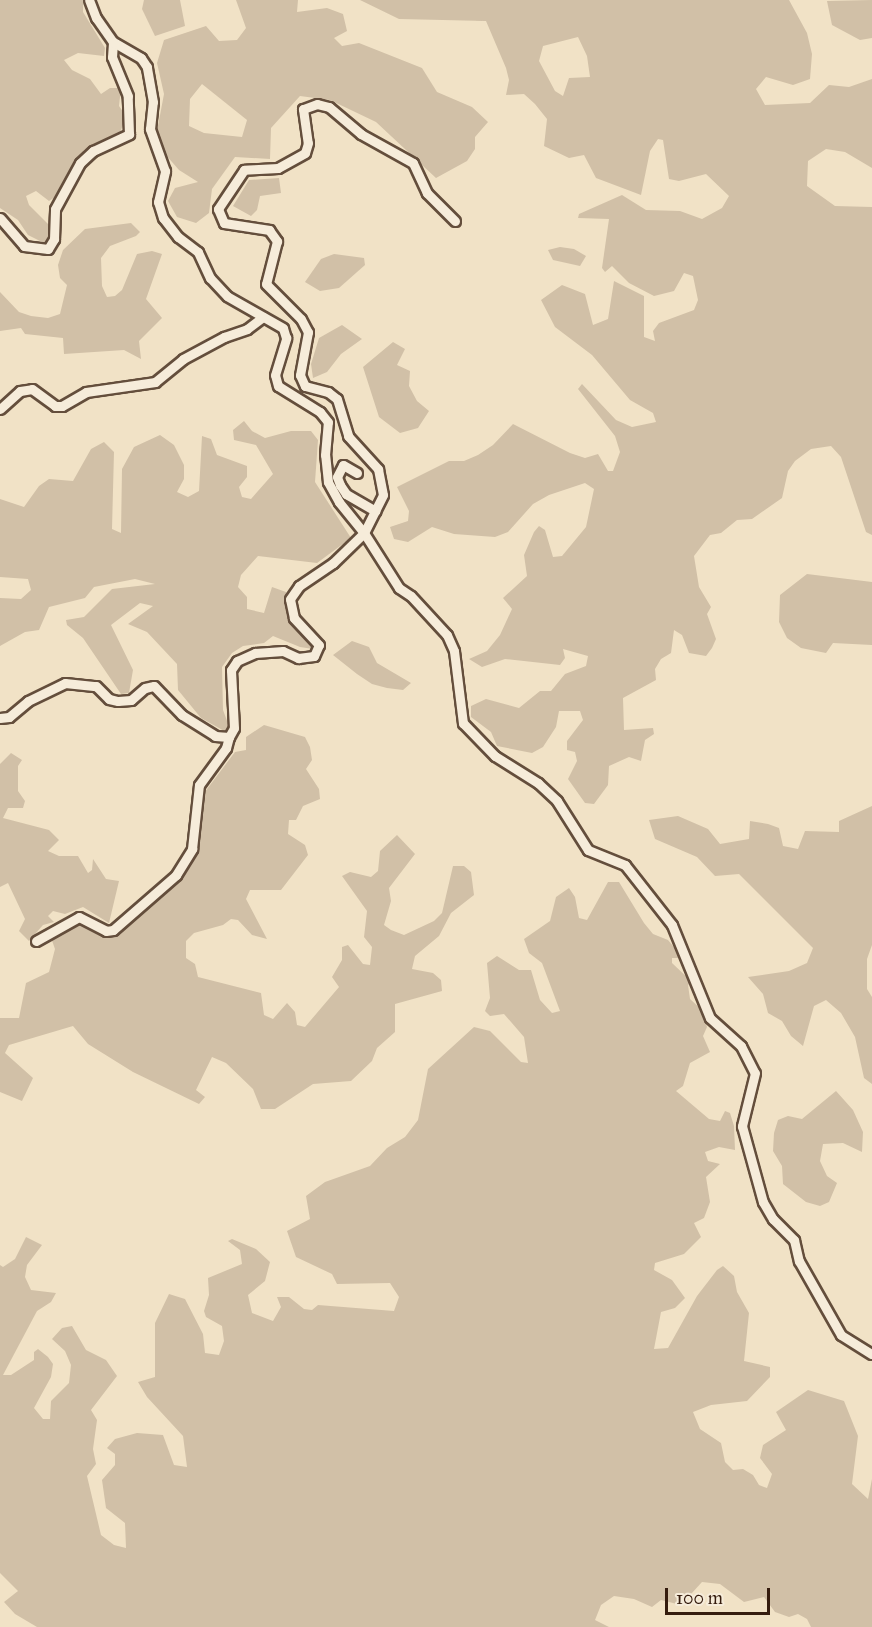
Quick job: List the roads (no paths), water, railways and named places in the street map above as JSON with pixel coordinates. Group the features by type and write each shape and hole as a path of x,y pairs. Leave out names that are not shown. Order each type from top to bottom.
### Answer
{"street":[{"path":"89,0 96,18 113,42 141,58 147,66 153,102 150,129 165,171 158,202 163,218 178,237 198,252 210,278 227,296 263,317 274,319 283,328 286,338 275,375 278,386 320,412 328,422 325,454 328,482 339,502 364,533 399,588 411,596 447,636 454,651 463,723 495,756 538,783 557,801 588,850 625,865 672,925 710,1018 741,1046 755,1073 742,1126 763,1202 774,1219 795,1240 799,1261 842,1335 872,1354"},
{"path":"0,218 24,246 48,249 54,239 55,210 80,163 93,151 129,134 128,96 112,57 113,42"},
{"path":"36,941 80,917 106,931 113,930 176,875 192,849 199,785 226,748 234,728 231,670 237,661 255,653 283,651 298,658 314,656 319,645 294,618 290,599 299,586 333,563 364,533 383,495 378,469 348,436 337,399 328,392 304,386 300,364 308,332 301,319 266,284 277,242 269,230 224,224 218,209 244,170 278,168 305,153 308,143 303,109 317,104 329,106 361,134 401,153 413,163 427,193 455,221"},
{"path":"0,409 20,391 32,389 55,406 62,406 86,392 155,382 183,359 224,337 248,329 263,317"},
{"path":"357,473 343,465 337,477 340,485 346,494 375,511"},
{"path":"0,718 9,717 28,701 65,683 96,686 110,699 118,701 131,700 145,688 154,686 182,715 215,736 229,737"}]}
